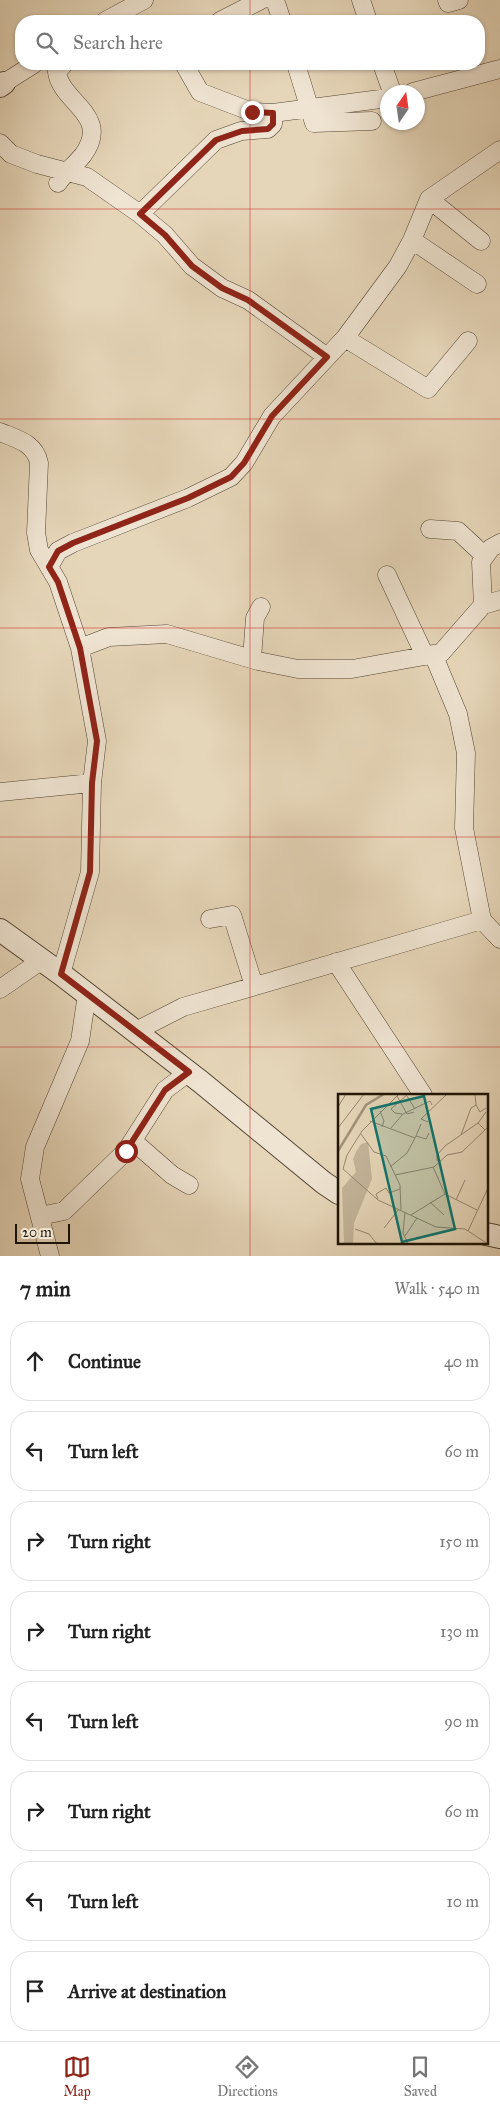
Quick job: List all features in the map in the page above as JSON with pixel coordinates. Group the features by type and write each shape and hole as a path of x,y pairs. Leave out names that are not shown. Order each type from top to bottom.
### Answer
{"street":[{"path":"116,15 144,0"},
{"path":"232,15 261,0"},
{"path":"275,0 280,15"},
{"path":"361,0 366,15"},
{"path":"447,0 448,3 459,0"},
{"path":"425,89 500,69"},
{"path":"2,84 24,70"},
{"path":"59,70 57,72 58,81 86,112 92,126 90,142 83,155 62,178"},
{"path":"187,70 200,92 252,112 273,113 380,99"},
{"path":"298,70 311,108 314,124 372,122"},
{"path":"384,70 390,85"},
{"path":"140,214 216,140 242,131 268,129 273,124 273,113"},
{"path":"0,143 11,154 37,164 62,178 87,177 140,214 165,235 192,266 222,288 248,300 327,357"},
{"path":"49,567 58,551 73,543 188,498 231,477 244,463 272,416 346,338 398,266 412,240 429,199 500,150"},
{"path":"429,199 481,240"},
{"path":"412,240 477,284"},
{"path":"346,338 428,389 468,341"},
{"path":"0,432 28,444 37,453 39,463 36,533 39,550 58,582 80,648 97,741 92,783 90,872 61,974"},
{"path":"430,529 458,531 485,556"},
{"path":"483,605 480,562 491,548 500,543"},
{"path":"387,575 458,714 466,753 464,828 482,920 500,940"},
{"path":"80,648 109,637 167,634 252,659 298,669 352,669 441,653 483,605 500,600"},
{"path":"252,659 255,618 261,607"},
{"path":"0,792 92,783"},
{"path":"210,919 232,915 254,986"},
{"path":"136,1031 183,1007 482,920"},
{"path":"0,930 189,1072 324,1183 338,1192"},
{"path":"0,989 42,960"},
{"path":"336,962 422,1094"},
{"path":"50,1256 30,1179 35,1147 80,1041 87,994"},
{"path":"40,1216 64,1211 126,1151 165,1090 189,1072"},
{"path":"133,1141 172,1174 189,1184"}],"route":[{"path":"126,1151 165,1090 189,1072 61,974 90,872 92,783 97,741 80,648 58,582 49,567 58,551 73,543 188,498 231,477 244,463 272,416 327,357 248,300 222,288 192,266 165,235 140,214 216,140 242,131 268,129 273,124 273,113 252,112"}]}
